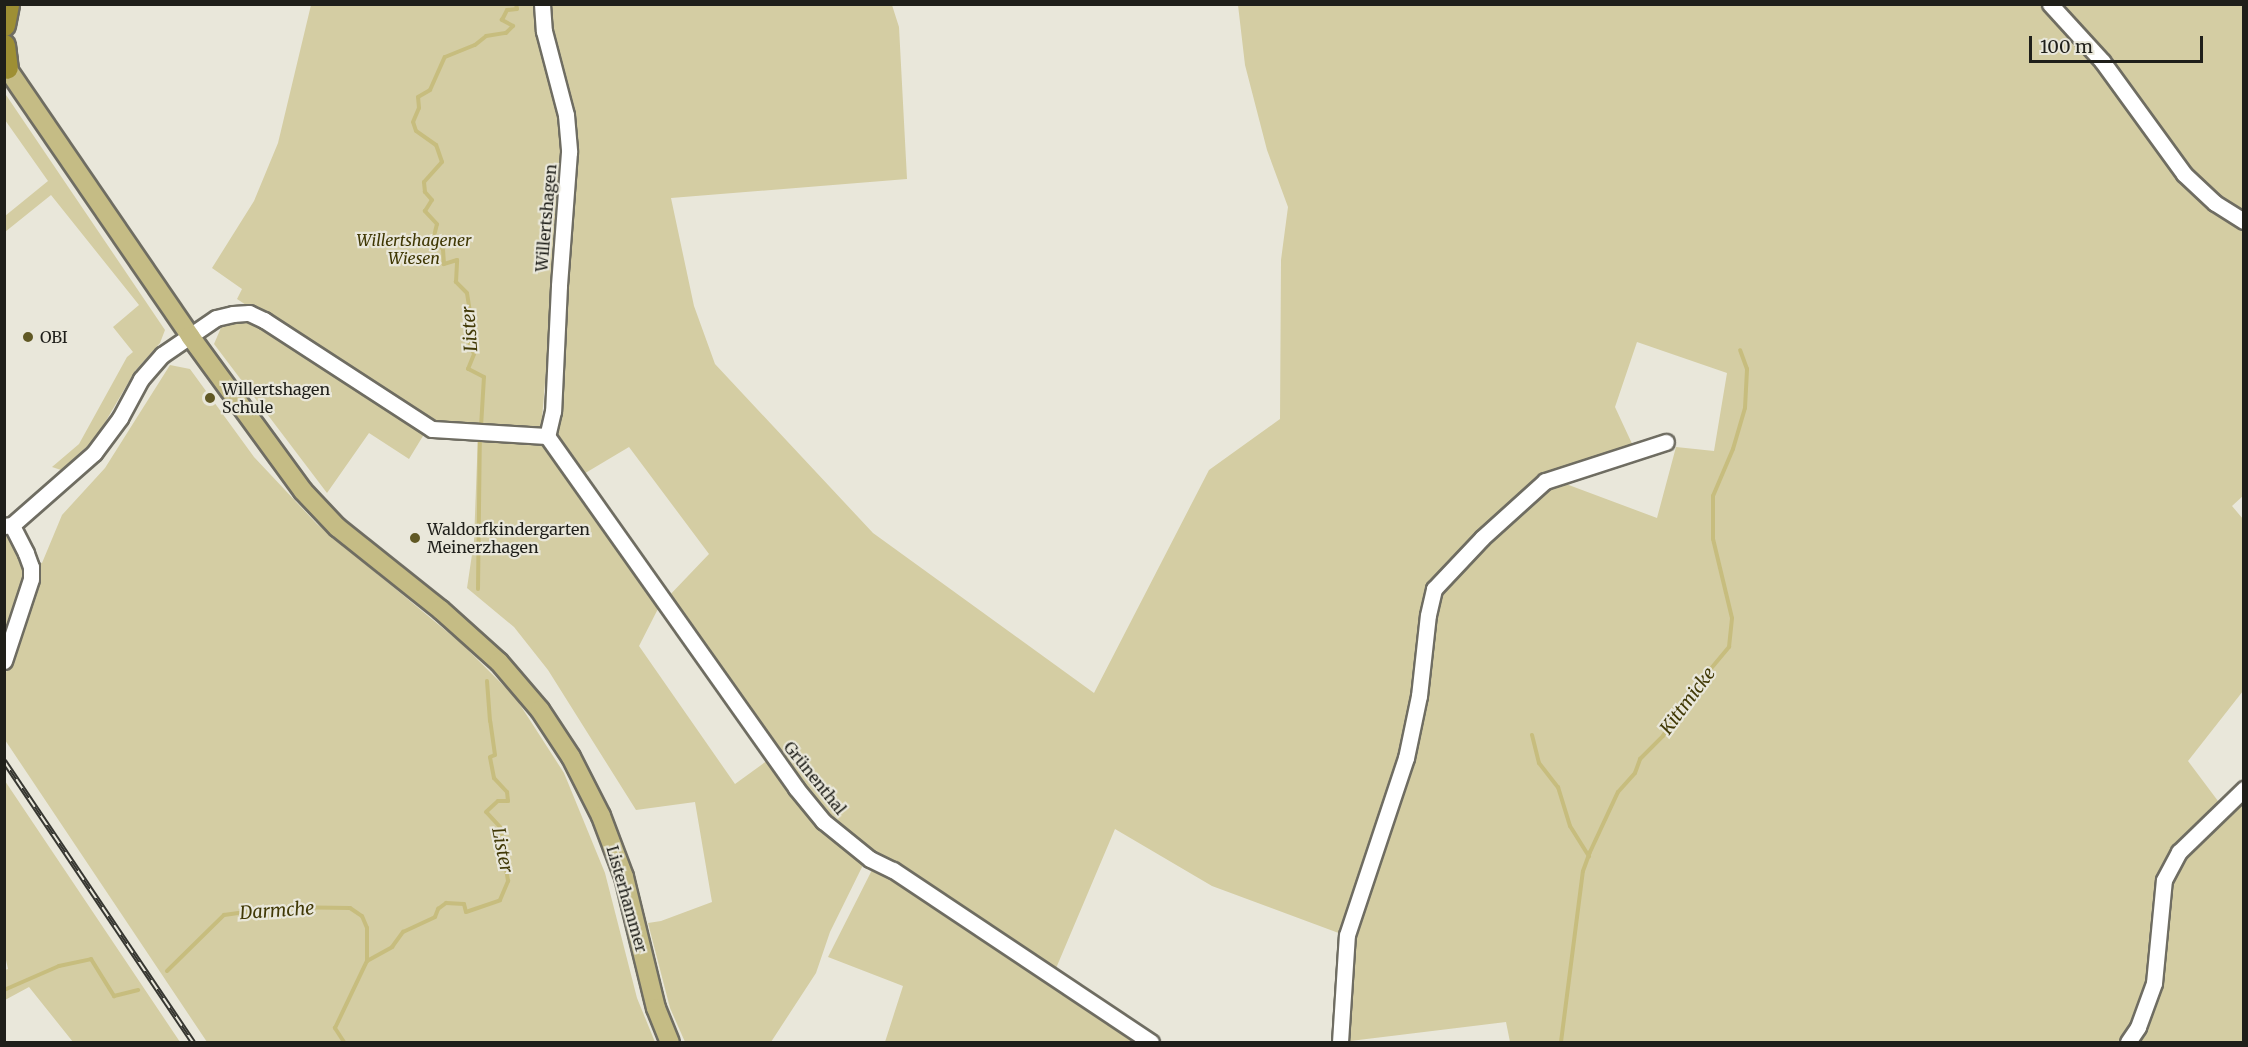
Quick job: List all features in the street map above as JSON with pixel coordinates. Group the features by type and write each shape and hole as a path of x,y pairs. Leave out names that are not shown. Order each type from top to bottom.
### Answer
{"highway":[{"path":"4,25 8,4"},
{"path":"4,45 6,66"}],"main road":[{"name":"Listerhammer","path":"6,66 190,336 303,491 337,527 441,610 499,662 540,710 571,757 601,816 624,877 656,1008 670,1042"}],"street":[{"name":"Willertshagen","path":"542,4 544,31 567,121 569,152 553,411 547,436"},
{"path":"2050,4 2102,61 2184,174 2215,202 2244,221"},
{"path":"4,661 31,579 31,567 26,553 8,525 94,453 120,418 151,366 216,318 249,313 264,320 432,429 547,436"},
{"name":"Grünenthal","path":"547,436 796,788 823,821 870,859 893,870 1151,1042"},
{"path":"1340,1042 1347,935 1406,758 1419,696 1428,615 1434,589 1482,538 1545,481 1666,442"},
{"path":"2128,1042 2138,1028 2154,983 2164,880 2179,852 2244,789"}],"green space":[{"name":"Willertshagener Wiesen","path":"311,5 892,5 899,27 907,179 671,198 694,306 715,364 873,533 1094,693 1209,470 1280,419 1281,260 1288,207 1267,150 1245,65 1238,5 2041,5 2064,29 2194,193 2243,223 2244,495 2232,506 2243,519 2243,691 2188,761 2221,805 2178,849 2162,878 2152,982 2136,1026 2125,1042 1510,1042 1506,1022 1342,1042 1349,936 1409,760 1425,697 1439,593 1452,573 1483,541 1543,487 1558,481 1657,518 1676,447 1714,451 1727,373 1637,342 1615,407 1634,448 1543,479 1484,529 1447,568 1429,592 1416,696 1401,757 1344,935 1212,886 1115,829 1054,973 828,819 666,599 709,554 629,447 582,475 555,434 561,286 573,157 569,115 549,28 539,10 564,158 541,430 443,430 422,420 237,299 242,289 212,268 254,201 278,143"},
{"path":"2052,5 2243,5 2243,215 2216,198 2188,171"},
{"path":"4,92 165,330 160,343 135,371 96,438 61,470 52,467 79,444 127,357 133,352 113,327 139,305 51,195 5,232 5,216 48,181 5,120"},
{"path":"237,320 257,324 426,431 409,459 369,433 327,493 214,344 223,323"},
{"path":"170,365 190,369 254,457 317,524 462,644 515,697 564,773 605,873 637,998 655,1042 207,1042 5,740 5,676 35,578 34,562 42,563 62,515 105,468"},
{"path":"478,435 545,439 662,601 639,646 735,784 768,760 865,861 830,932 816,973 771,1042 685,1042 670,1008 648,923 661,921 712,902 695,802 636,810 548,670 514,627 467,588 474,541"},
{"path":"5,533 23,556 26,580 5,647"},
{"path":"5,781 180,1042 73,1042 29,987 5,1000 5,970 8,969 4,951"},
{"path":"2243,793 2243,1042 2131,1042 2139,1029 2167,882 2181,855"},
{"path":"873,868 889,876 1143,1042 885,1042 903,986 828,957"}],"waterway":[{"name":"Lister","path":"481,427 484,377 468,369 474,354 470,344 473,331 467,293 456,282 457,260 444,264 443,249 433,240 437,224 425,211 432,200 425,192 424,182 442,162 436,145 416,131 413,122 419,108 418,97 430,90 445,57 475,45 486,36 506,33 513,26 502,20 507,10 517,9 516,4"},
{"name":"Kittmicke","path":"1561,1042 1583,871 1590,852 1618,792 1635,773 1640,759 1663,736 1683,702 1729,647 1732,618 1713,539 1713,496 1733,449 1745,408 1747,369 1740,350"},
{"name":"Lister","path":"478,589 480,435"},
{"name":"Lister","path":"344,1042 335,1028 367,961 392,947 403,932 435,917 438,909 446,903 464,904 466,912 500,900 508,881 503,850 497,846 496,836 503,833 502,829 486,812 498,801 508,801 507,792 494,778 490,757 495,755 487,681"},
{"path":"1532,735 1539,763 1558,787 1570,826 1589,856"},
{"name":"Darmche","path":"167,971 224,915 280,907 350,908 362,916 367,928 367,961"},
{"name":"Darmche","path":"4,990 59,966 91,959 114,996 138,990"}],"railway":[{"path":"4,761 193,1042"}],"place":[{"name":"OBI","path":"28,337"},
{"name":"Willertshagen Schule","path":"210,398"},
{"name":"Waldorfkindergarten Meinerzhagen","path":"415,538"}]}
